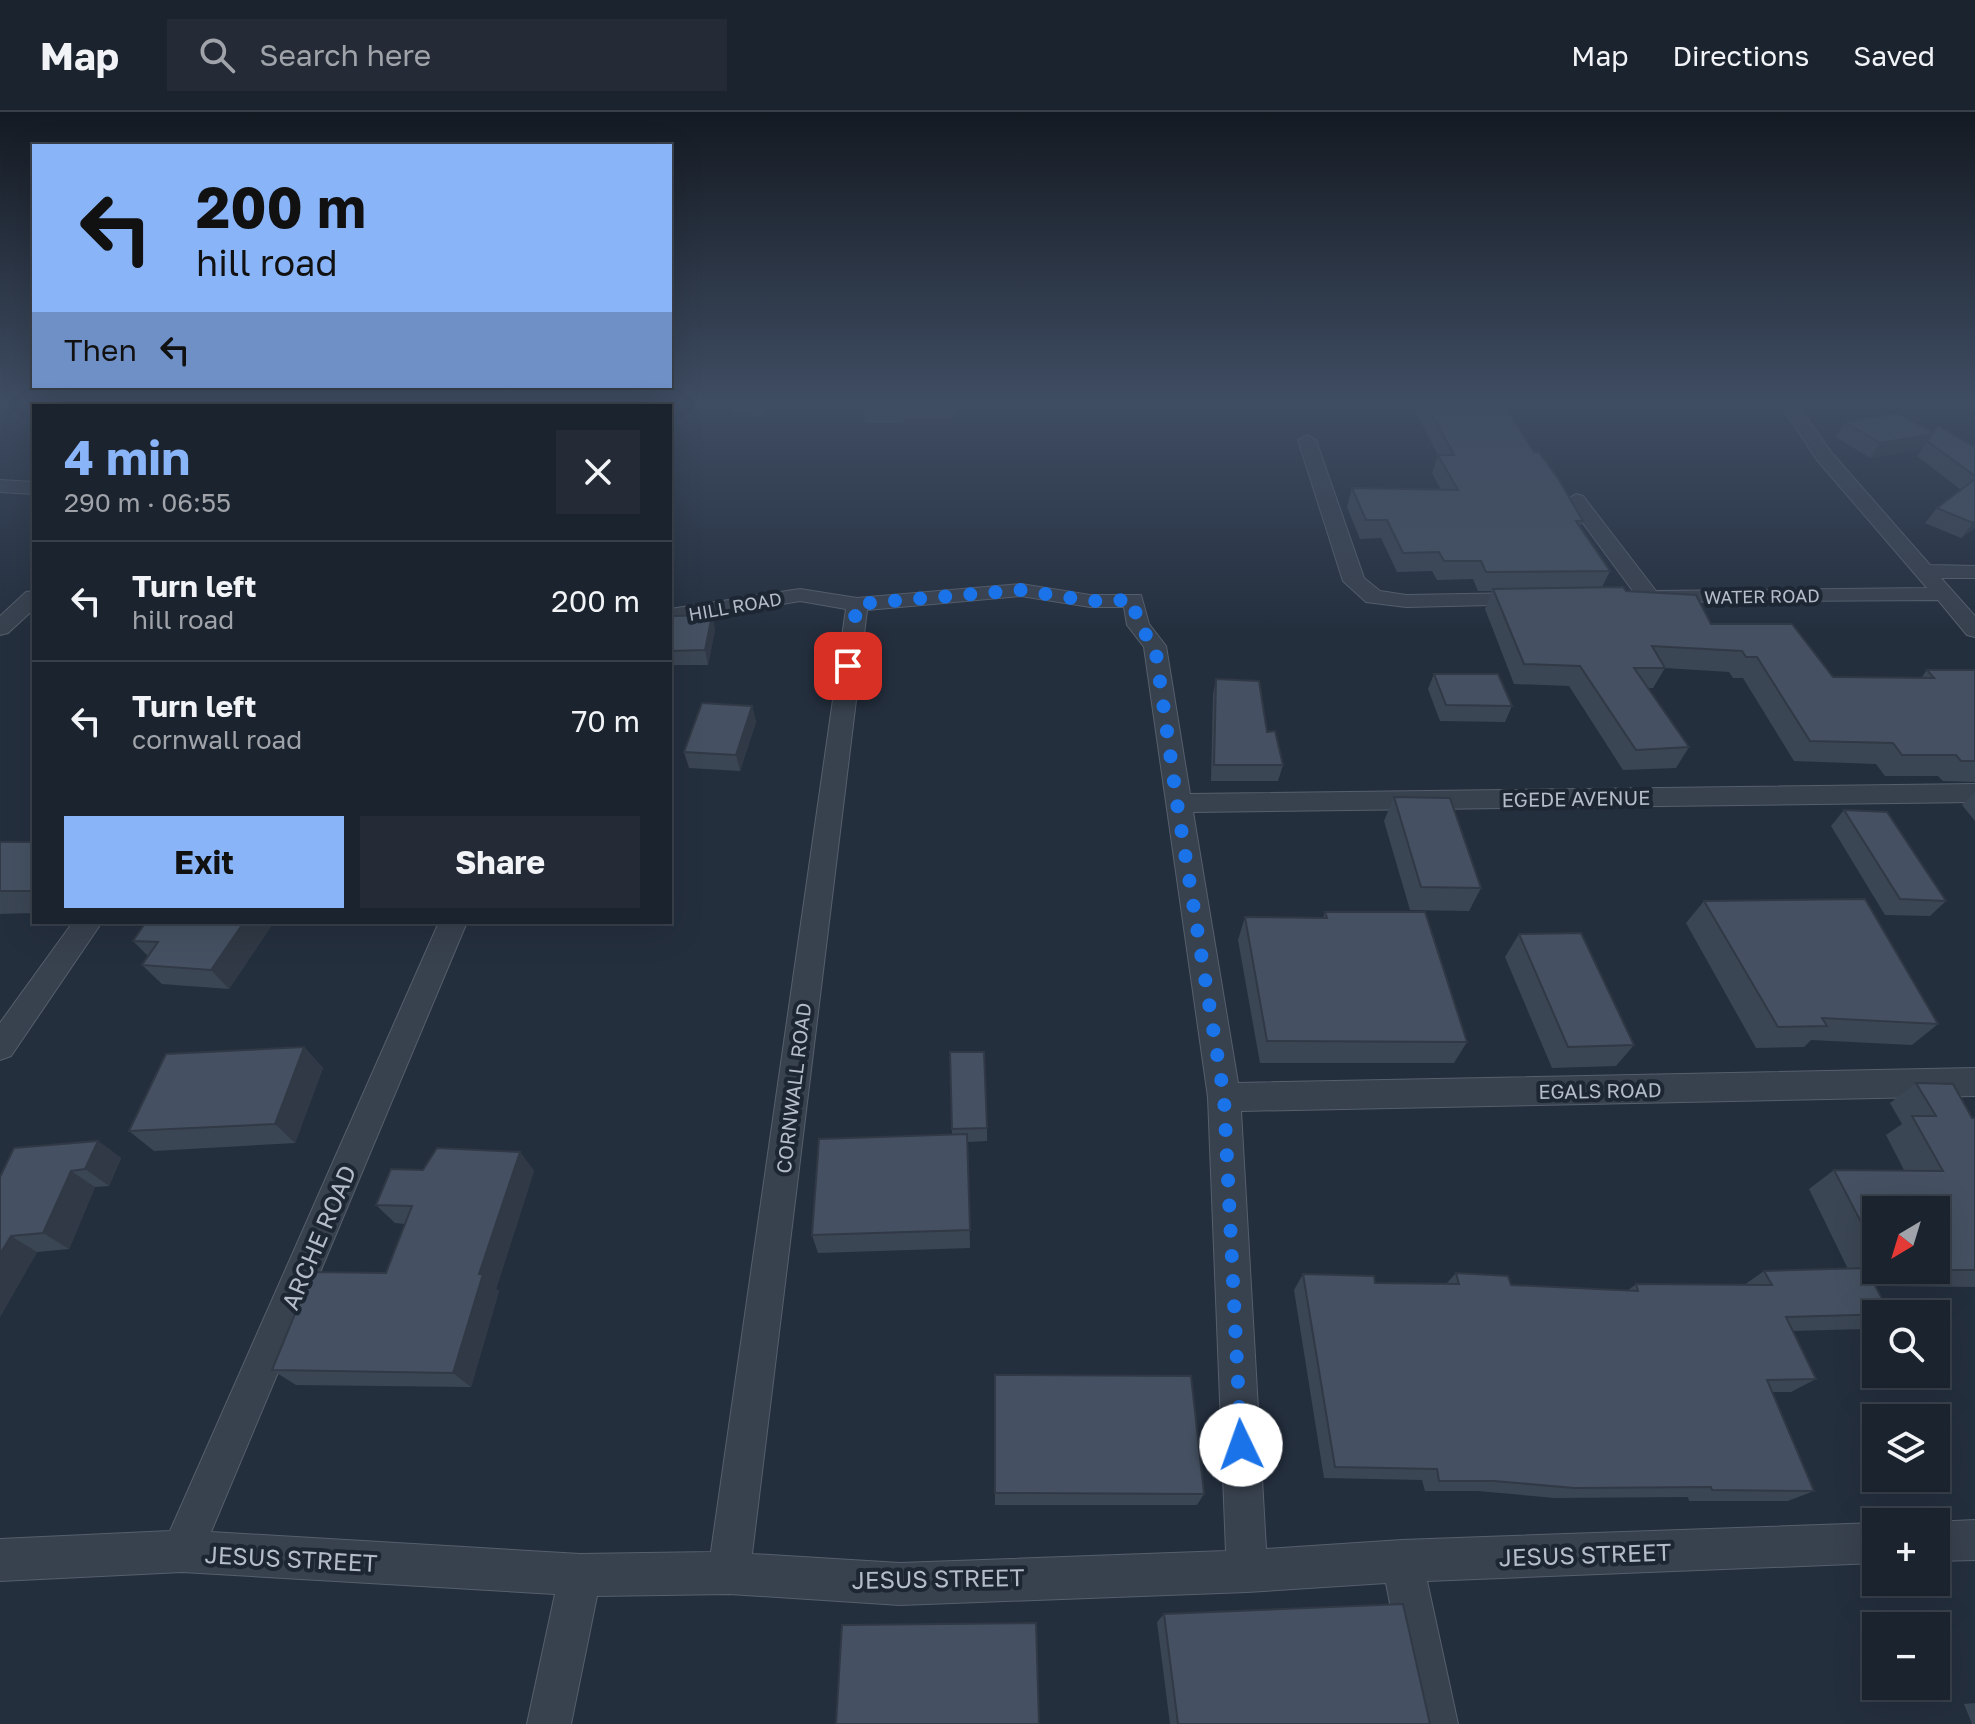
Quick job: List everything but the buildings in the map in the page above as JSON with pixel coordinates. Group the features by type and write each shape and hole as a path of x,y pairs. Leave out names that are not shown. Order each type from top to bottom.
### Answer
{"street":[{"path":"1320,480 1354,581 1374,597 1406,601 1543,599"},
{"path":"1845,480 1975,630"},
{"path":"0,486 32,488"},
{"path":"1576,500 1649,597"},
{"path":"1923,571 1975,572"},
{"name":"HILL ROAD","path":"672,616 800,595 857,604 1021,590 1090,601 1133,600 1138,625 1155,646 1177,803"},
{"name":"WATER ROAD","path":"1619,598 1941,594"},
{"path":"0,628 32,600"},
{"name":"CORNWALL ROAD","path":"729,1573 857,604"},
{"name":"EGEDE AVENUE","path":"1177,803 1975,793"},
{"path":"1177,803 1224,1097 1247,1571"},
{"path":"0,1047 87,924"},
{"name":"ARCHE ROAD","path":"182,1551 452,924"},
{"name":"EGALS ROAD","path":"1224,1097 1975,1082"},
{"path":"1950,1541 1975,1540"},
{"name":"JESUS STREET","path":"0,1560 182,1551 580,1575 729,1573 900,1584 1862,1544"},
{"path":"1402,1561 1436,1724"},
{"path":"549,1724 580,1575"}],"route":[{"path":"848,666 857,604 1021,590 1090,601 1133,600 1138,625 1155,646 1224,1097 1241,1445"}]}
